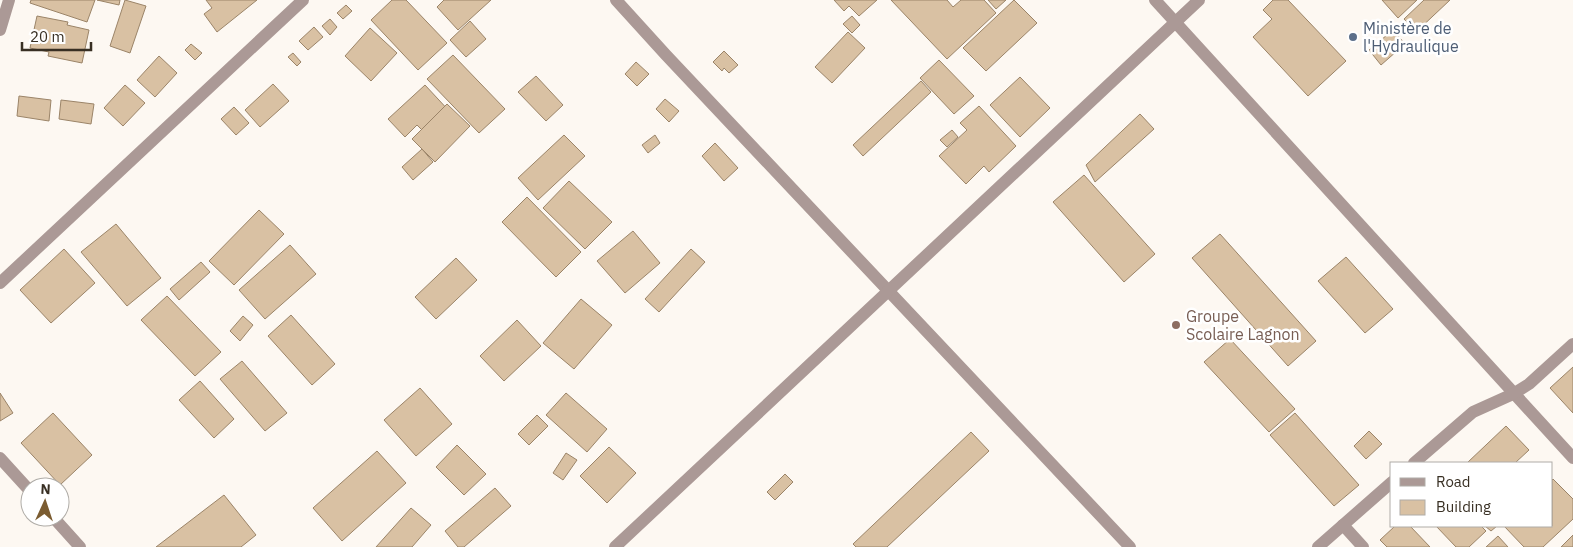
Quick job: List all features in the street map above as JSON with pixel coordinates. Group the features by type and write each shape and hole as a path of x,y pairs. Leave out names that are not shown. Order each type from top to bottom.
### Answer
{"street":[{"path":"0,30 9,0"},
{"path":"0,284 303,0"},
{"path":"616,0 1130,547"},
{"path":"1155,0 1573,458"},
{"path":"615,547 1199,0"},
{"path":"1415,462 1473,412 1513,394 1528,384 1573,344"},
{"path":"0,458 20,480"},
{"path":"1318,547 1390,484"},
{"path":"1343,525 1363,547"},
{"path":"62,527 80,547"}],"building":[{"path":"31,0 95,0 87,22 30,3"},
{"path":"97,0 120,0 119,5"},
{"path":"125,0 146,6 130,53 110,46"},
{"path":"206,0 257,0 217,32 204,14 212,8"},
{"path":"392,0 406,0 447,43 418,70 371,20"},
{"path":"444,0 491,0 458,30 437,7"},
{"path":"834,0 877,0 859,16 849,6 844,11"},
{"path":"891,0 947,0 953,7 961,0 984,0 996,13 947,59"},
{"path":"988,0 1006,0 996,9"},
{"path":"1014,0 1037,23 986,71 963,48"},
{"path":"1273,0 1288,0 1346,61 1308,96 1253,37 1272,19 1263,10"},
{"path":"1382,0 1417,0 1398,18"},
{"path":"1424,0 1450,0 1416,32 1404,19"},
{"path":"346,5 352,11 343,19 337,13"},
{"path":"37,16 68,22 67,25 89,30 82,63 48,56 49,52 30,48"},
{"path":"852,16 860,25 852,33 843,24"},
{"path":"330,19 337,27 330,35 322,26"},
{"path":"470,21 486,39 466,57 450,40"},
{"path":"314,27 323,37 308,50 299,41"},
{"path":"370,28 397,53 371,81 345,56"},
{"path":"1393,30 1405,44 1381,65 1369,50"},
{"path":"848,32 865,48 832,83 815,67"},
{"path":"191,44 202,53 195,60 185,50"},
{"path":"724,51 738,65 729,73 724,68 722,71 713,62"},
{"path":"293,53 301,62 297,66 288,57"},
{"path":"453,55 505,109 479,133 427,79"},
{"path":"159,56 177,73 155,97 137,80"},
{"path":"939,60 974,96 954,114 920,78"},
{"path":"636,62 649,74 637,86 625,74"},
{"path":"536,76 563,105 546,121 518,92"},
{"path":"1020,77 1050,108 1020,137 990,105"},
{"path":"921,81 931,92 863,156 853,145"},
{"path":"273,84 289,101 260,127 245,110"},
{"path":"125,85 145,103 123,126 104,108"},
{"path":"425,85 451,113 428,136 417,125 405,137 388,119"},
{"path":"19,96 51,100 49,121 17,116"},
{"path":"665,99 679,111 669,122 656,109"},
{"path":"61,100 94,104 91,124 59,119"},
{"path":"447,104 470,126 435,162 412,139"},
{"path":"979,106 1016,146 989,172 984,166 966,184 939,156 967,130 960,123"},
{"path":"234,107 249,123 236,135 221,119"},
{"path":"1140,114 1154,129 1095,182 1086,165"},
{"path":"952,130 958,137 947,147 940,140"},
{"path":"564,135 585,156 538,200 518,178"},
{"path":"655,135 660,143 648,153 642,145"},
{"path":"715,143 738,168 724,181 702,156"},
{"path":"422,149 433,162 413,180 402,167"},
{"path":"1084,175 1155,254 1124,282 1053,202"},
{"path":"569,181 612,222 585,249 543,208"},
{"path":"527,197 581,252 556,277 502,222"},
{"path":"259,210 284,234 234,285 209,261"},
{"path":"116,224 161,278 127,306 81,252"},
{"path":"633,231 660,263 625,293 597,261"},
{"path":"1220,234 1316,341 1288,366 1192,258"},
{"path":"290,245 316,274 265,319 239,290"},
{"path":"64,249 95,283 51,323 20,290"},
{"path":"691,249 705,262 659,312 645,299"},
{"path":"1346,257 1393,309 1365,333 1318,281"},
{"path":"456,258 477,280 436,319 415,297"},
{"path":"201,262 210,272 179,300 170,289"},
{"path":"167,296 221,352 195,376 141,320"},
{"path":"581,299 612,325 574,369 543,343"},
{"path":"291,315 335,364 312,385 268,336"},
{"path":"243,316 253,325 240,341 230,331"},
{"path":"517,320 541,346 504,381 480,356"},
{"path":"1230,339 1295,409 1269,432 1204,362"},
{"path":"242,361 287,413 265,431 220,379"},
{"path":"1573,367 1573,413 1550,388"},
{"path":"200,381 234,419 214,438 179,400"},
{"path":"420,388 452,424 416,456 384,420"},
{"path":"0,393 13,413 0,421"},
{"path":"566,393 607,429 587,452 546,415"},
{"path":"53,413 92,455 69,477 53,477 21,443"},
{"path":"1295,413 1359,485 1334,506 1270,435"},
{"path":"537,415 548,426 529,445 518,434"},
{"path":"1506,426 1529,450 1516,462 1468,462"},
{"path":"1369,431 1382,444 1366,459 1354,446"},
{"path":"971,432 989,451 887,547 856,547 853,544"},
{"path":"457,445 486,474 464,495 436,467"},
{"path":"609,447 636,473 607,503 580,476"},
{"path":"377,451 406,483 342,541 313,508"},
{"path":"566,453 577,460 563,480 553,473"},
{"path":"785,474 793,482 775,500 767,492"},
{"path":"1553,479 1573,499 1573,519 1543,547 1524,547 1505,527 1553,527"},
{"path":"495,488 511,506 464,547 458,547 445,531"},
{"path":"224,495 256,535 241,547 156,547"},
{"path":"411,508 431,525 412,547 376,547"},
{"path":"1394,527 1411,527 1430,547 1387,547 1380,540"},
{"path":"1437,527 1482,527 1486,531 1469,547 1456,547"},
{"path":"1486,527 1496,527 1491,531"},
{"path":"1573,535 1573,547 1561,547"},
{"path":"1498,536 1508,547 1486,547"}],"place":[{"name":"Ministère de l'Hydraulique","path":"1353,37"},
{"name":"Groupe Scolaire Lagnon","path":"1176,325"}]}
